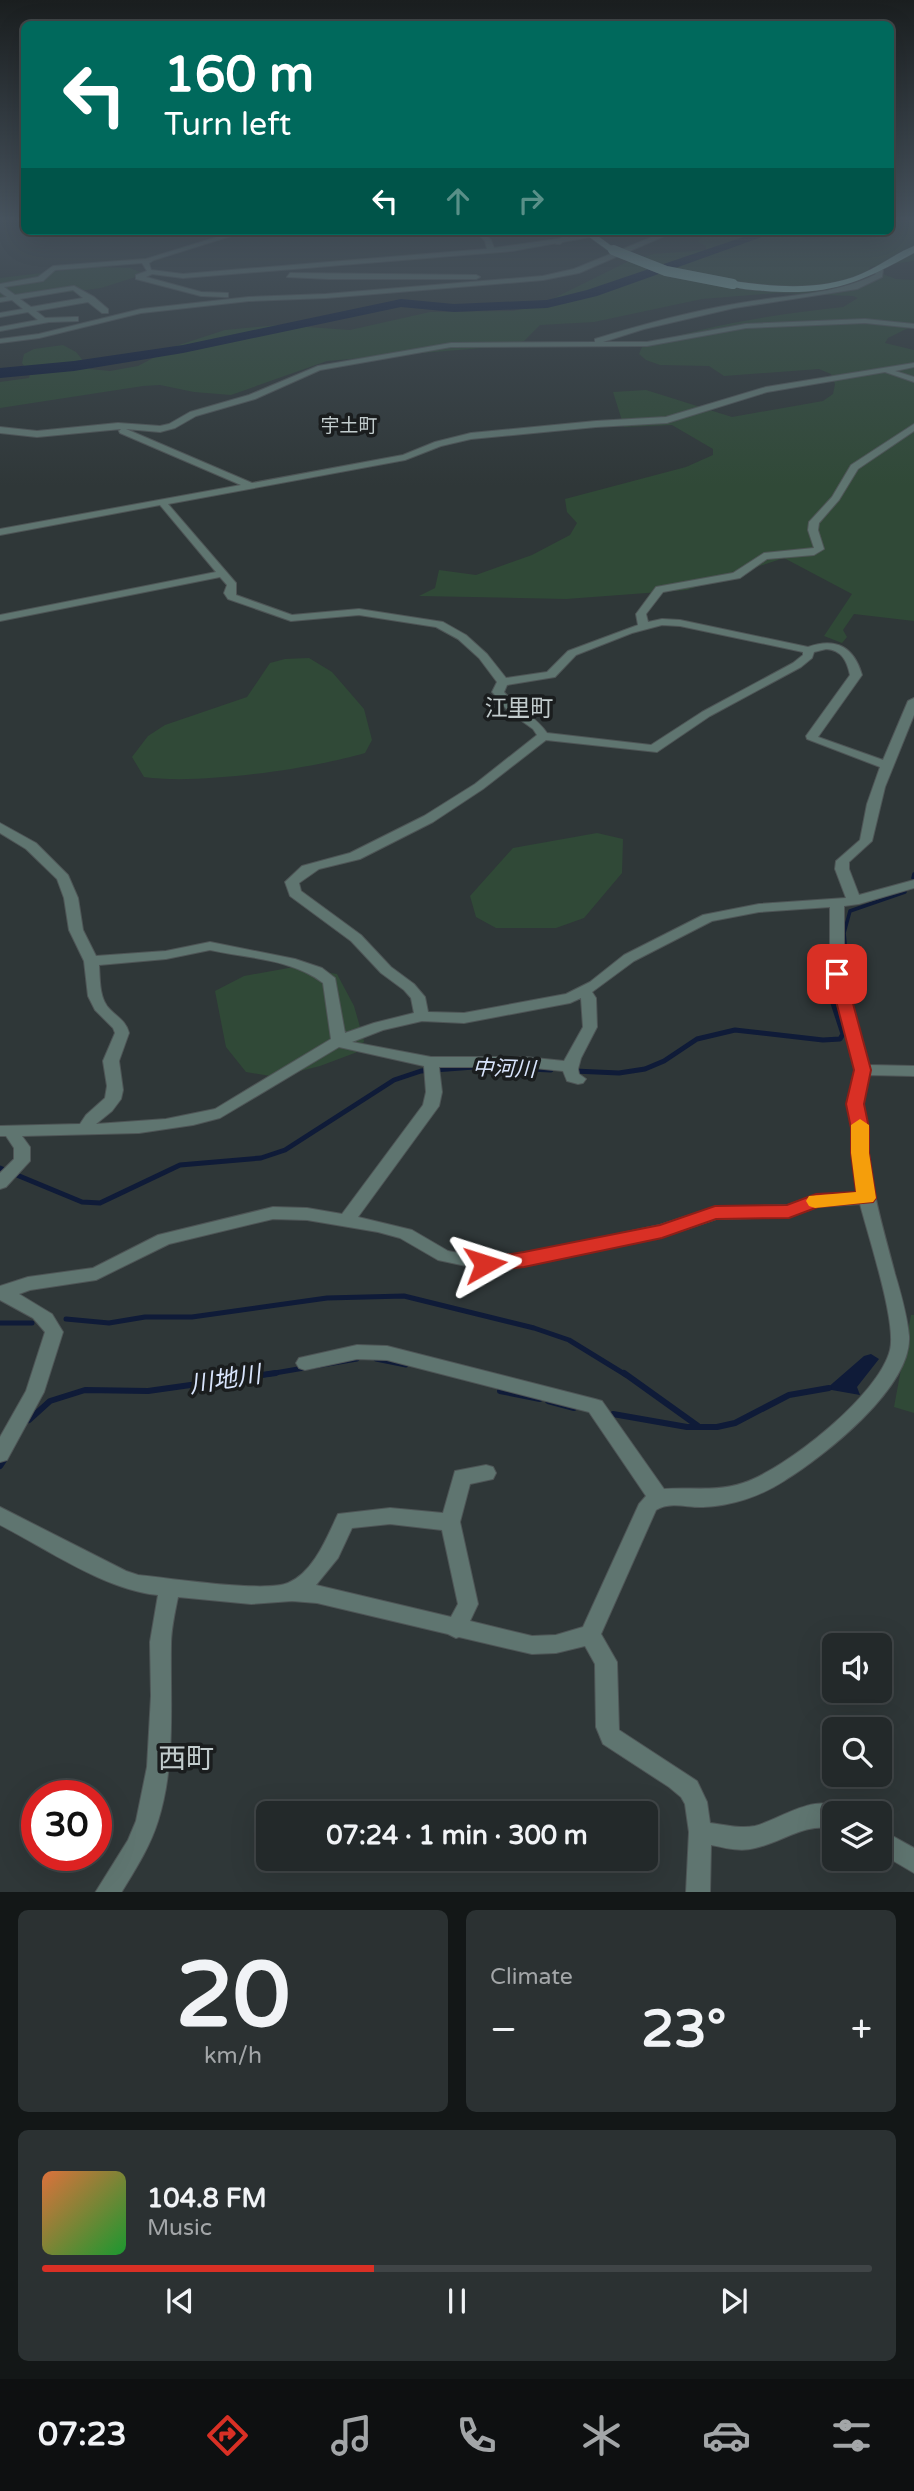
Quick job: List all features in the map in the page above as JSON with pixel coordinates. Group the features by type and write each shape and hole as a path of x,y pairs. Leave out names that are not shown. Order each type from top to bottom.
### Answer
{"street":[{"path":"0,315 34,309"},
{"path":"92,313 104,309"},
{"path":"0,341 39,335 115,316 168,309"},
{"path":"593,343 631,329 719,309"},
{"path":"30,310 43,320 105,314 115,316"},
{"path":"0,329 80,314"},
{"path":"0,430 45,434 118,426 152,430 167,428 193,414 252,397 318,368 458,344 659,343 765,325 865,321 914,326"},
{"path":"0,532 405,457 462,438 596,424 667,420 766,390 914,365"},
{"path":"887,371 914,380"},
{"path":"118,426 124,432 251,486"},
{"path":"644,627 641,614 660,589 736,576 764,556 814,552 820,549 813,530 814,522 836,498 854,467 914,427"},
{"path":"162,502 232,585 229,593 232,597 291,618 359,612 439,624 462,637 483,656 503,682"},
{"path":"0,618 221,574"},
{"path":"503,682 551,675 572,653 662,622 680,623 809,649 824,644 837,645 855,666 856,675 813,739 885,765"},
{"path":"422,1016 418,997 409,986 386,970 356,938 295,893 292,881 304,868 354,856 419,823 453,802 543,736 653,749 706,714 797,665 808,656 809,649"},
{"path":"503,682 498,692 512,709 537,727 543,736"},
{"path":"854,901 842,869 843,861 866,841 868,819 885,765 914,701"},
{"path":"0,827 31,846 64,877 71,898 76,930 92,961 94,996 100,1007 120,1026 122,1033 110,1063 116,1089 113,1099 105,1109 92,1117 87,1127"},
{"path":"5,1131 180,1123 220,1113 339,1041 406,1018 464,1018 584,993 629,958 708,918 759,908 854,901 914,884"},
{"path":"590,1635 649,1504 659,1498 705,1499 746,1491 775,1477 818,1448 865,1405 890,1371 899,1350 900,1337 894,1301 867,1198 860,1153 860,1128 855,1104 863,1070 839,983 837,903"},
{"path":"92,961 166,955 210,946 290,962 317,971 330,981 339,1041"},
{"path":"339,1041 431,1067 525,1062 572,1072 590,1027 589,998 584,993"},
{"path":"345,1222 431,1106 434,1092 431,1067"},
{"path":"863,1070 914,1071"},
{"path":"1,1182 19,1166 23,1154 5,1131"},
{"path":"1,1294 28,1284 96,1274 164,1239 273,1213 297,1213 393,1229 444,1256 485,1264 524,1260 662,1231 715,1213 789,1211 816,1201 867,1198"},
{"path":"0,1454 35,1392 54,1332 44,1317 1,1294"},
{"path":"305,1363 357,1352 387,1353 595,1406 659,1498"},
{"path":"456,1629 468,1604 450,1522 462,1477 486,1473"},
{"path":"0,1515 120,1578 138,1584 251,1595 292,1592 317,1594 532,1645 556,1644 590,1635"},
{"path":"292,1592 328,1559 338,1544 345,1520 390,1516 450,1522"},
{"path":"107,1892 136,1848 147,1821 155,1781 162,1696 160,1642 169,1588"},
{"path":"590,1635 606,1662 607,1727 611,1737 689,1789 696,1802 700,1832 698,1892"},
{"path":"700,1832 754,1838 813,1816 822,1817"},
{"path":"892,1847 914,1861"}],"green space":[{"path":"654,309 594,322 540,325 524,341 506,346 327,361 231,395 194,392 160,385 0,408 0,382 29,378 30,374 22,363 24,354 34,349 63,345 76,352 90,369 110,371 138,366 176,346 225,330 278,325 350,330 430,312"},
{"path":"824,309 914,309 914,325 888,338 885,343 914,350 914,621 854,614 843,630 847,637 842,643 824,636 852,594 784,558 687,590 566,599 419,596 435,588 439,570 476,575 532,555 570,535 577,523 567,512 565,499 686,467 713,455 713,449 672,425 624,427 613,392 646,390 732,417 823,401 833,394 835,384 831,374 819,369 724,376 709,366 660,365 639,354 642,347 691,332"},
{"path":"309,658 332,672 364,709 372,740 365,753 315,765 255,774 194,779 144,777 132,757 148,736 165,725 247,697 270,663"},
{"path":"597,833 623,839 622,873 584,918 556,928 496,928 476,917 470,896 513,848"},
{"path":"294,967 337,974 354,1006 364,1041 360,1051 320,1066 276,1077 246,1072 226,1047 215,991 244,976"},
{"path":"911,1315 914,1315 914,1413 894,1407"}],"water":[{"path":"871,1354 879,1359 857,1387 860,1395 826,1389 864,1356"}],"waterway":[{"path":"0,373 74,366 183,349 371,309"},
{"name":"中河川","path":"913,878 914,874"},
{"name":"中河川","path":"848,971 844,933 850,911 905,892"},
{"name":"中河川","path":"574,1071 619,1073 645,1069 664,1061 697,1039 735,1030 823,1040 840,1039 843,1034 830,994 848,974 847,969"},
{"name":"中河川","path":"0,1168 82,1202 100,1203 180,1165 261,1158 285,1150 394,1080 421,1071 474,1067"},
{"name":"中河川","path":"483,1067 551,1070"},
{"path":"66,1319 109,1323 145,1317 192,1317 327,1298 404,1296 534,1328 569,1340 626,1375"},
{"path":"0,1323 32,1323"},
{"name":"川地川","path":"269,1374 357,1359"},
{"name":"川地川","path":"376,1359 406,1365"},
{"name":"川地川","path":"269,1374 276,1373"},
{"path":"624,1373 698,1426"},
{"name":"川地川","path":"29,1420 50,1401 85,1390 148,1391 269,1374"},
{"name":"川地川","path":"263,1375 269,1374"},
{"path":"613,1414 687,1427 717,1427 735,1423 789,1395 829,1388"},
{"name":"川地川","path":"500,1391 540,1399"},
{"name":"川地川","path":"548,1401 574,1408"},
{"name":"川地川","path":"0,1466 6,1457"}],"slow traffic":[{"path":"815,1201 867,1198 860,1153 860,1125"}],"district":[{"name":"宇土町","path":"349,426"},
{"name":"江里町","path":"519,709"},
{"name":"西町","path":"186,1759"}],"route":[{"path":"485,1264 524,1260 662,1231 705,1214 789,1211 816,1201 867,1198 855,1104 863,1070 837,974"}]}
